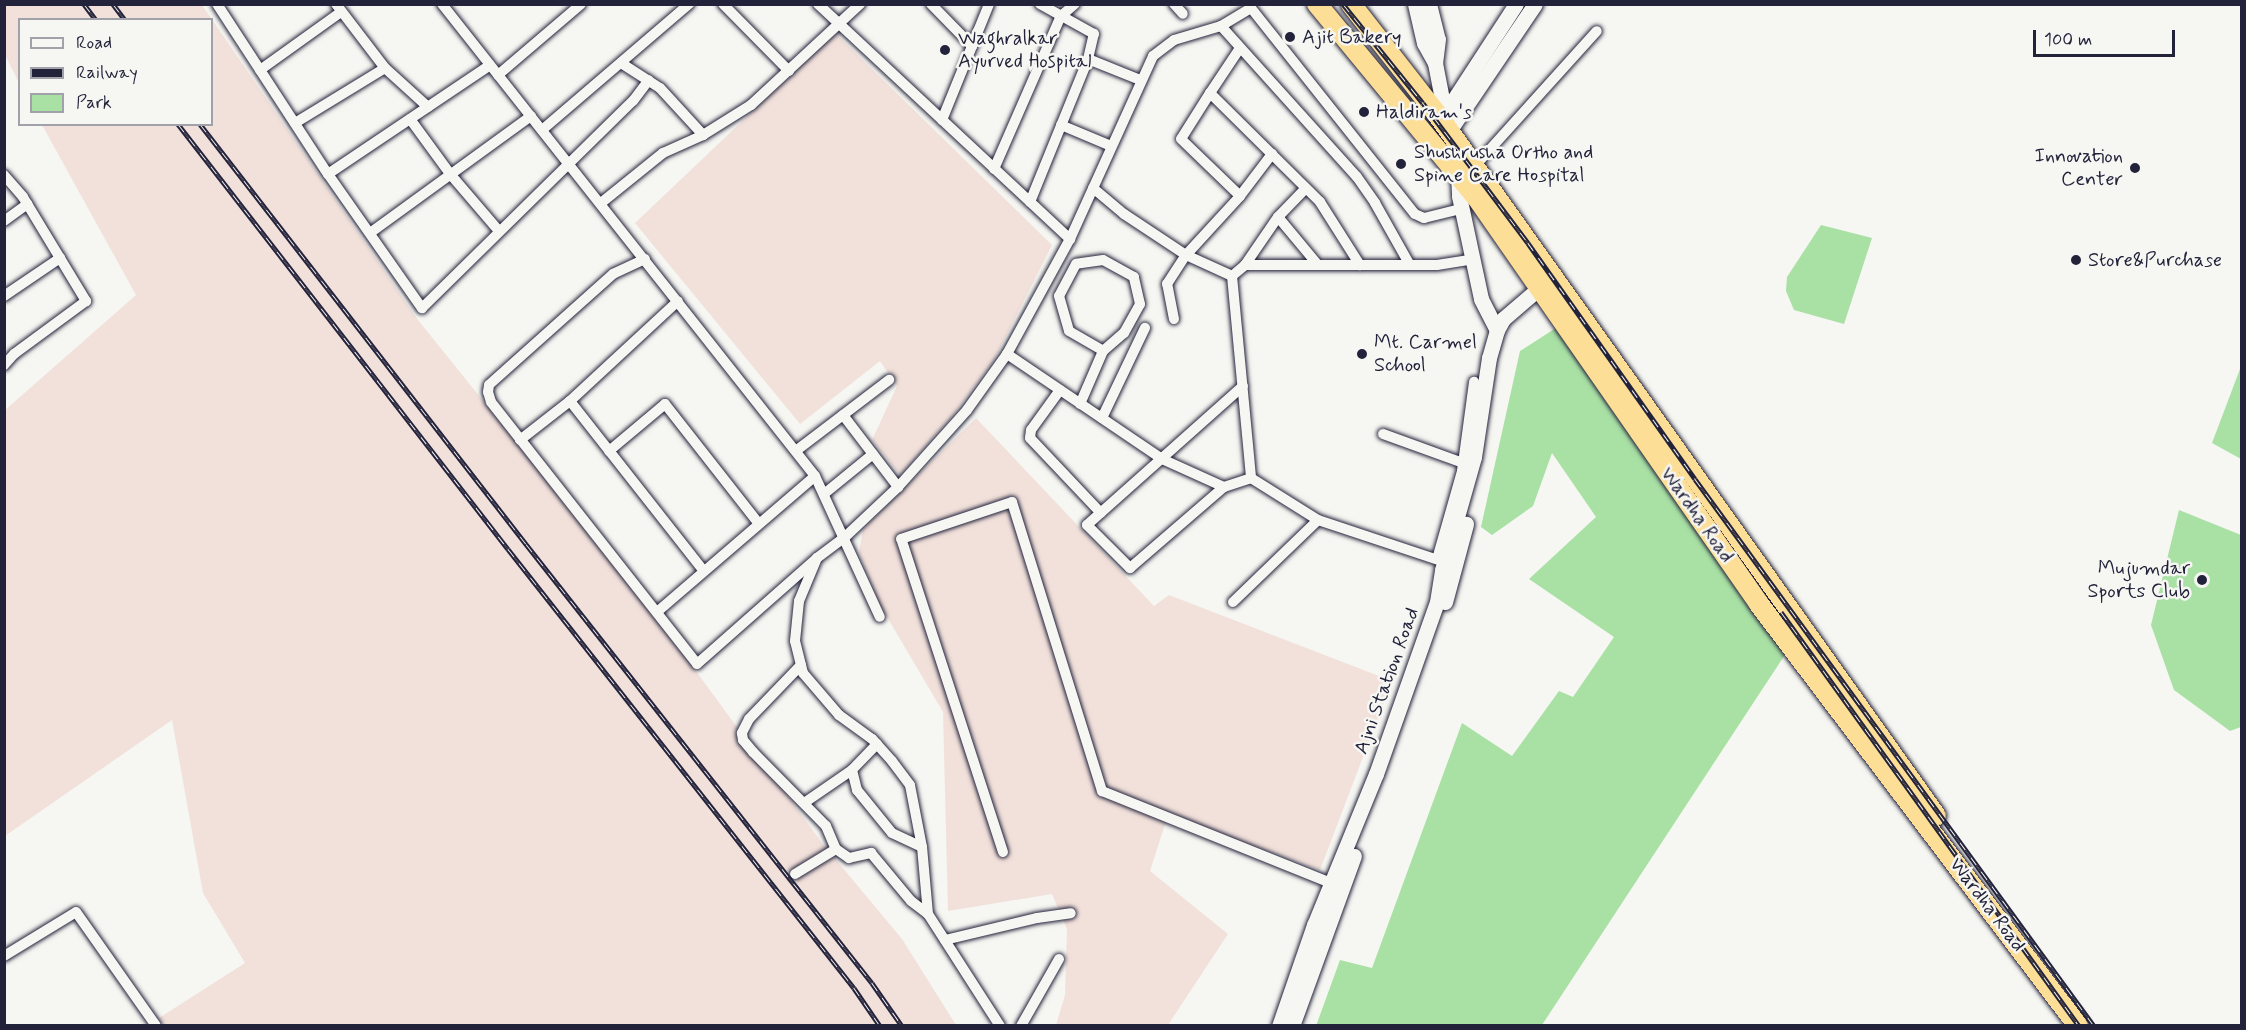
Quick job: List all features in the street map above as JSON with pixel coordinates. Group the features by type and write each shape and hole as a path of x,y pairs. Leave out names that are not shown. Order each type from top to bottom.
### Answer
{"highway":[{"name":"Wardha Road","path":"1317,4 1466,170 1548,286 2092,1026"},
{"name":"Wardha Road","path":"1351,4 1442,121 1466,170"},
{"name":"Wardha Road","path":"1548,286 1759,604 2078,1026"}],"main road":[{"path":"1415,4 1424,43 1435,63"},
{"path":"1429,4 1437,39 1435,63 1442,99 1442,121"},
{"path":"1463,98 1516,4"},
{"path":"1442,121 1463,98 1535,4"},
{"path":"1466,170 1461,208 1481,299 1496,340 1548,286"},
{"name":"Ajni Station Road","path":"1279,1026 1303,974 1413,674 1437,602 1446,562 1479,468 1496,340"},
{"name":"Ajni Station Road","path":"1292,1026 1303,974"}],"street":[{"path":"217,4 328,174 422,308 633,100 649,80"},
{"path":"498,75 581,4"},
{"path":"542,130 688,4"},
{"path":"723,4 789,71"},
{"path":"818,4 1070,239"},
{"path":"601,203 663,153 703,135 751,105 860,4"},
{"path":"931,4 972,46"},
{"path":"942,120 989,4"},
{"path":"1030,202 1088,59 1094,34 1040,4"},
{"path":"994,169 1061,16 1075,4"},
{"path":"1174,4 1183,14"},
{"path":"446,6 490,65 815,476 880,617"},
{"path":"645,259 613,274 489,385 488,392 491,402 520,440 564,491 697,664 817,558 845,537 898,487 967,410 1007,354 1070,239 1140,80 1153,56 1174,40 1221,26 1253,6 1415,214 1424,218 1461,208"},
{"path":"260,70 339,8 385,68 428,107"},
{"path":"1221,26 1357,177 1384,218 1410,265"},
{"path":"1466,170 1597,31"},
{"path":"1239,196 1181,139 1240,48"},
{"path":"1088,59 1140,80"},
{"path":"621,63 660,88 703,135"},
{"path":"328,174 490,65"},
{"path":"295,123 385,68"},
{"path":"1210,93 1320,202 1360,265"},
{"path":"370,233 531,116"},
{"path":"410,119 451,174 499,231"},
{"path":"1061,125 1111,146"},
{"path":"1174,319 1167,284 1186,255 1239,196 1272,154"},
{"path":"4,175 27,204 86,301 14,354 4,365"},
{"path":"1093,188 1124,214 1186,255 1232,276"},
{"path":"1232,276 1245,265 1278,217 1306,188"},
{"path":"4,221 27,204"},
{"path":"1278,217 1318,265"},
{"path":"4,296 60,258"},
{"path":"1245,265 1437,265 1473,259"},
{"path":"1080,404 1103,351 1124,333 1140,304 1134,277 1103,260 1076,264 1059,296 1069,331 1103,351"},
{"path":"1054,268 1070,275"},
{"path":"1232,276 1251,478"},
{"path":"520,440 570,401 678,301"},
{"path":"1102,418 1145,328"},
{"path":"1007,354 1162,459 1224,487"},
{"path":"796,450 889,380"},
{"path":"1251,478 1318,520 1446,562 1474,382"},
{"path":"1243,386 1087,525 1130,568 1224,487 1251,478"},
{"path":"1060,390 1031,430 1030,438 1101,513"},
{"path":"570,401 704,571"},
{"path":"609,451 665,404 759,524"},
{"path":"843,415 898,487"},
{"path":"1383,434 1462,463"},
{"path":"824,494 873,454"},
{"path":"657,612 815,476"},
{"path":"1003,852 901,539 1012,502 1102,791 1337,880"},
{"path":"1233,602 1318,520"},
{"path":"817,558 799,601 795,641 803,673 839,716 877,744 910,785 922,847 928,914"},
{"path":"801,665 749,719 742,733 743,740 825,826 836,849 849,858 871,853 911,901 928,914 1000,1026"},
{"path":"804,803 852,770 877,744"},
{"path":"852,770 857,790 892,833 922,847"},
{"path":"795,874 836,849"},
{"path":"4,956 76,912 156,1026"},
{"path":"945,940 1037,918 1071,914"},
{"path":"1021,1026 1059,959"}],"shaded area":[{"path":"5,5 202,5 211,18 18,18 18,81 5,55"},
{"path":"213,21 418,320 649,607 822,843 902,939 956,1025 164,1025 159,1018 245,963 203,893 172,720 5,836 4,411 136,295 43,126 213,126"},
{"path":"835,33 1052,245 994,360 953,415 900,475 872,440 897,386 880,361 800,424 635,223"},
{"path":"976,418 1154,606 1169,595 1392,681 1320,870 1168,815 1150,871 1228,934 1168,1025 1056,1025 1065,995 1067,929 1052,894 948,911 943,712 880,605 859,553 863,529"}],"green space":[{"path":"1821,225 1872,238 1844,324 1794,310 1786,291 1787,277"},
{"path":"1559,326 1786,653 1542,1025 1316,1026 1340,960 1372,968 1462,723 1512,756 1559,691 1573,697 1614,637 1529,579 1596,517 1552,453 1533,506 1492,535 1481,527 1520,351"},
{"path":"2240,369 2242,370 2241,459 2212,443"},
{"name":"Mujumdar Sports Club","path":"2179,510 2241,535 2241,727 2230,731 2174,690 2151,625"}],"railway":[{"path":"84,4 94,18"},
{"path":"113,4 124,18"},
{"path":"1343,4 1423,103 1528,243 1695,479 2094,1026"},
{"path":"180,126 508,549 854,988 880,1026"},
{"path":"202,126 526,544 872,983 902,1026"},
{"path":"1781,612 2079,1026"}],"place":[{"name":"Ajit Bakery","path":"1290,37"},
{"name":"Waghralkar Ayurved Hospital","path":"945,50"},
{"name":"Haldiram's","path":"1364,112"},
{"name":"Shushrusha Ortho and Spine Care Hospital","path":"1401,164"},
{"name":"Innovation Center","path":"2135,168"},
{"name":"Store&Purchase","path":"2076,260"},
{"name":"Mt. Carmel School","path":"1362,354"},
{"name":"Mujumdar Sports Club","path":"2202,580"}]}
